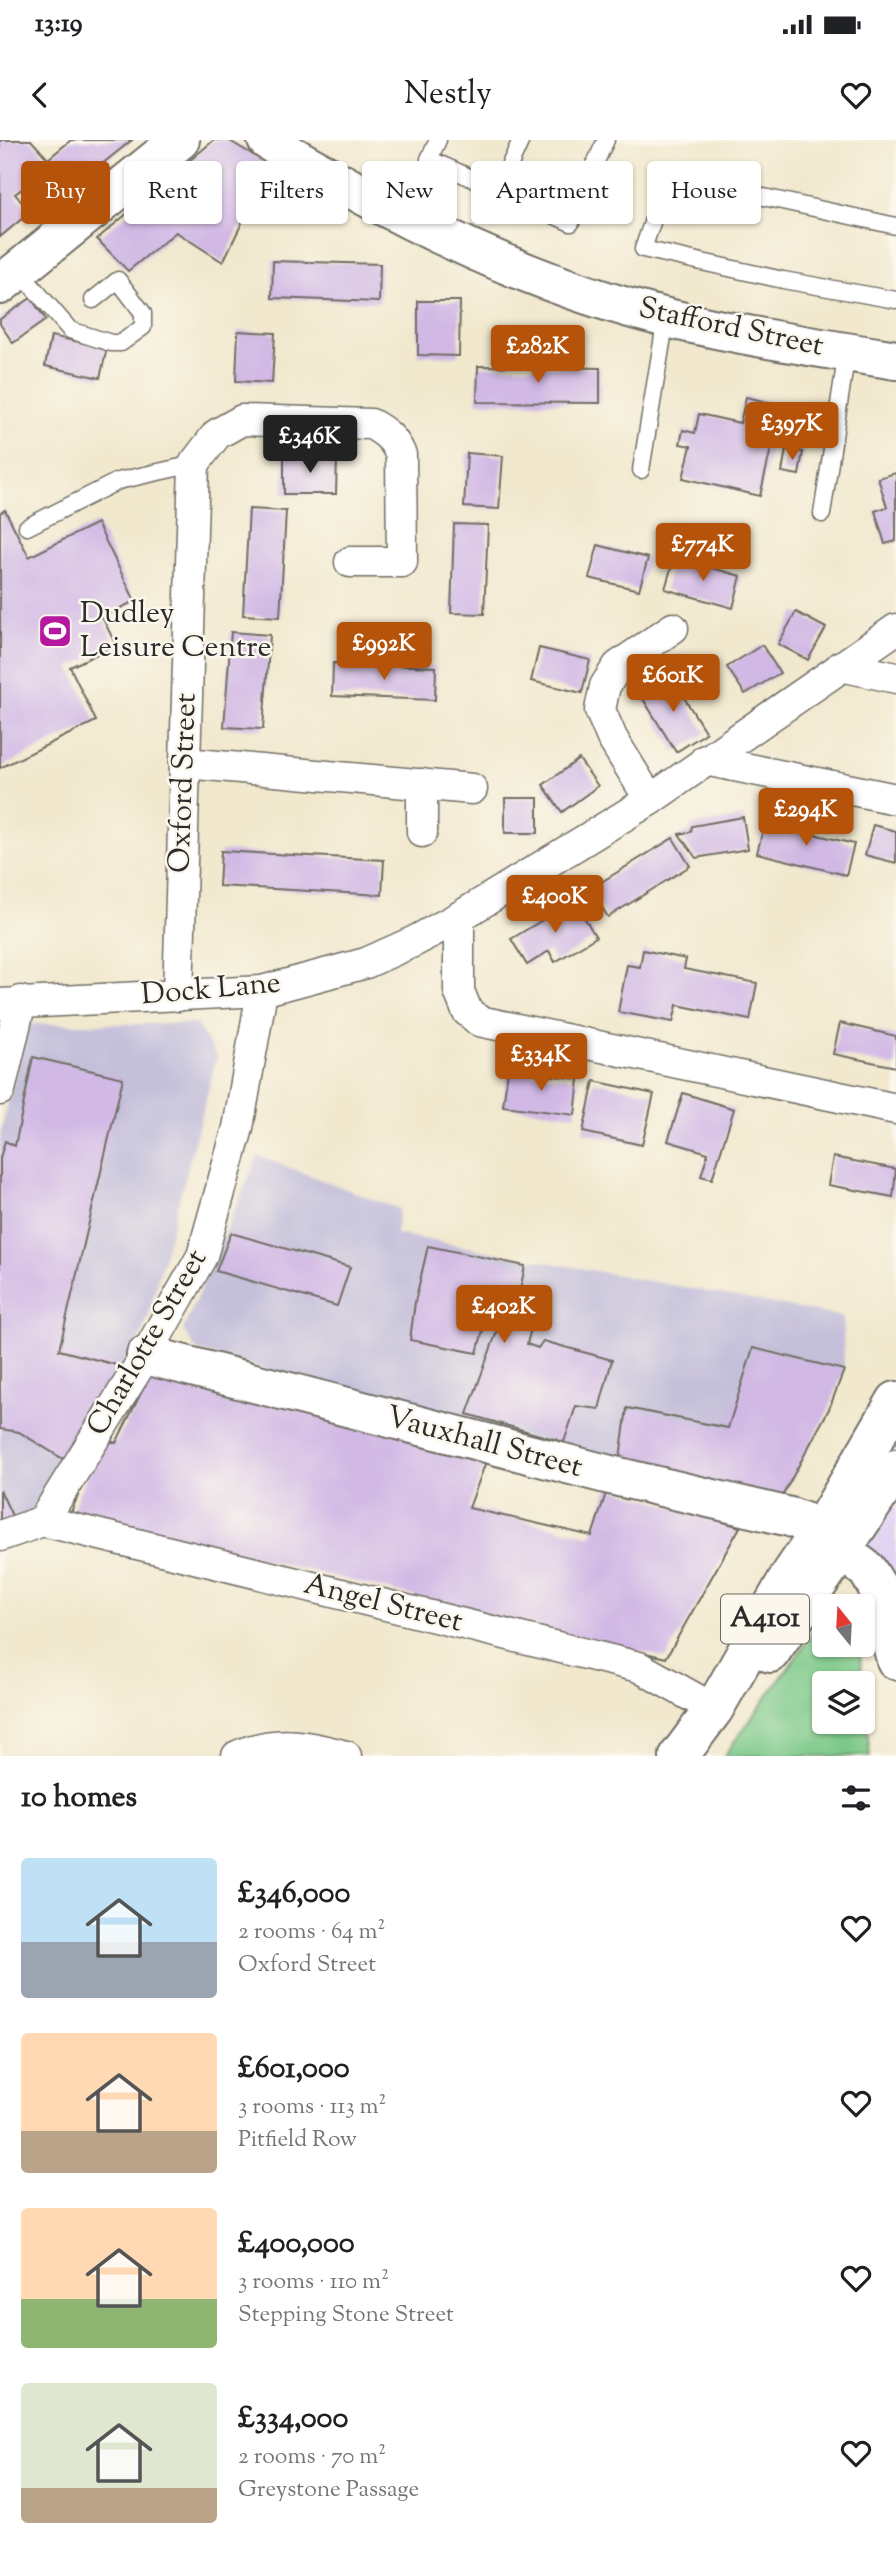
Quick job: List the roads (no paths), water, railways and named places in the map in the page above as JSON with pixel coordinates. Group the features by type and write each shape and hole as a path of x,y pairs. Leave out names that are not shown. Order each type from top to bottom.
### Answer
{"main road":[{"path":"9,278 180,140"},
{"name":"Stafford Street","path":"267,140 390,210 476,253 558,285 666,318 896,360"},
{"name":"Vauxhall Street","path":"146,1355 606,1475 804,1522 867,1570 877,1586 896,1655"},
{"path":"831,1540 896,1401"},
{"path":"831,1540 896,1469"},
{"name":"A4101","path":"679,1756 714,1709 776,1647 831,1540"}],"street":[{"path":"194,464 217,434 242,420 371,424 384,431 395,441 401,455 402,562 350,562"},
{"name":"Oxford Street","path":"178,996 194,464"},
{"path":"650,800 612,738 600,710 606,687 618,666 673,628"},
{"name":"Dock Lane","path":"10,1003 262,991 366,963 459,917 650,800 896,629"},
{"path":"841,666 896,678"},
{"path":"705,760 896,799"},
{"path":"185,763 472,789"},
{"path":"422,784 422,832"},
{"path":"459,917 459,991 467,1011 479,1021 896,1109"},
{"name":"Charlotte Street","path":"43,1521 146,1355 202,1256 239,1128 262,991"},
{"path":"0,1090 10,1003"},
{"path":"0,1536 43,1521"},
{"name":"Angel Street","path":"43,1521 639,1667 714,1709"},
{"path":"237,1756 251,1750 299,1744 346,1756"}],"lane":[{"path":"438,140 429,159 471,178"},
{"path":"512,161 521,140"},
{"path":"596,161 606,140"},
{"path":"896,226 668,176 643,249 783,280 896,300"},
{"path":"9,278 70,330 111,343 121,343 144,327 143,313 118,281 93,300"},
{"path":"641,470 666,318"},
{"path":"822,514 847,352"},
{"path":"27,527 118,481 194,464"}],"place":[{"name":"Dudley Leisure Centre","path":"55,631"}]}
